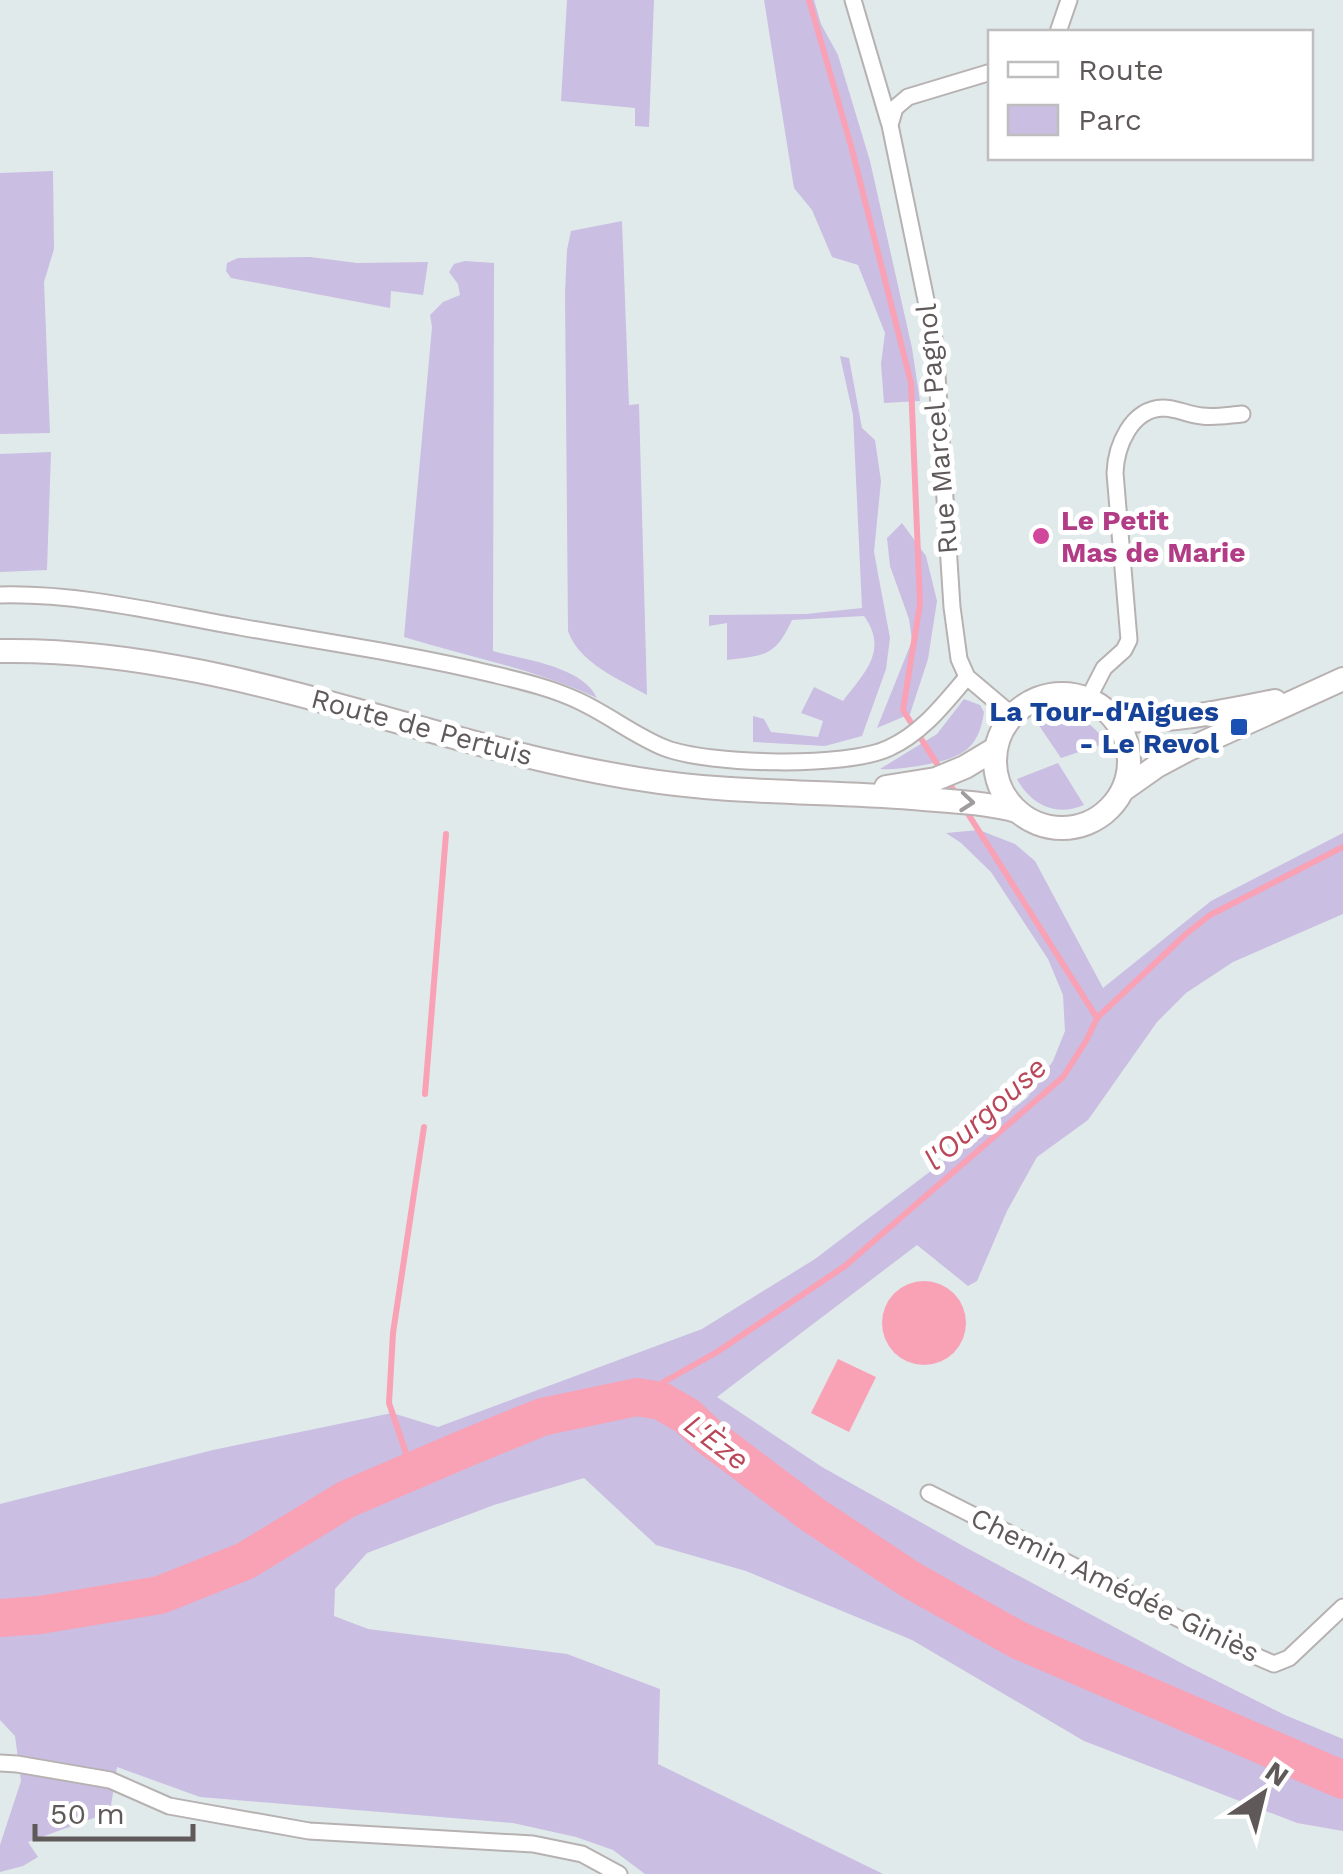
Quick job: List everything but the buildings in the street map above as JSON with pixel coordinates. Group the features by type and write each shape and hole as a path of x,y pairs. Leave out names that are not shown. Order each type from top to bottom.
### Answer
{"main road":[{"name":"Route de Pertuis","path":"0,651 105,654 174,665 254,682 473,743 642,780 741,790 991,804 1017,811"},
{"path":"1123,790 1129,754 1124,736 1103,707 1088,698 1072,694 1039,697 1024,704 1001,731 995,750 1003,794 1017,811 1035,822 1055,828 1076,827 1095,820 1123,790 1156,766 1343,679"},
{"path":"1115,720 1178,719 1313,692"},
{"name":"Route de Pertuis","path":"847,793 936,779 995,750"}],"street":[{"name":"Rue Marcel Pagnol","path":"852,0 890,125 935,344 952,607 958,659 967,678"},
{"path":"1059,30 1069,0"},
{"path":"890,125 895,108 908,96 988,73"},
{"path":"1088,698 1104,668 1129,640 1115,473 1122,438 1140,418 1156,409 1207,416 1242,414"},
{"path":"0,595 58,597 159,612 493,674 567,696 661,746 700,757 807,761 876,754 914,733 967,678 1012,716"},
{"name":"Chemin Amédée Giniès","path":"928,1493 1274,1664 1289,1658 1343,1607"},
{"path":"0,1764 110,1780 169,1806 309,1831 532,1844 582,1854 619,1874"}],"green space":[{"path":"567,0 654,0 649,127 635,126 635,108 561,101"},
{"path":"764,0 814,0 821,24 838,55 870,161 920,401 884,403 881,364 885,333 858,265 832,257 812,210 794,188"},
{"path":"53,171 54,249 44,282 50,433 0,434 0,173"},
{"path":"622,221 629,405 639,404 647,695 590,661 568,631 567,250 571,231"},
{"path":"310,257 357,263 428,262 423,295 391,291 390,308 231,278 226,271 227,263 238,258"},
{"path":"494,263 493,651 566,671 579,678 597,698 526,671 404,637 430,315 443,302 460,295 449,272 454,264"},
{"path":"840,356 849,358 862,428 875,440 881,481 874,552 890,638 886,669 862,736 825,746 753,742 753,716 764,719 771,732 818,737 823,721 801,713 814,687 843,701 874,651 871,629 864,616 792,620 774,648 751,657 727,660 727,623 709,626 709,615 806,614 862,608 853,415"},
{"path":"51,452 47,570 0,572 0,454"},
{"path":"902,523 926,556 937,601 928,659 910,714 877,728 912,641 909,619 890,566 887,538"},
{"path":"964,699 980,705 984,712 978,734 967,749 929,764 880,769 937,734"},
{"path":"1060,714 1087,722 1106,743 1061,758 1036,721"},
{"path":"1058,763 1084,805 1064,810 1045,806 1029,796 1017,779"},
{"path":"979,830 1015,844 1035,861 1103,988 1211,901 1343,833 1343,914 1233,962 1186,993 1157,1022 1088,1120 1037,1157 1007,1211 977,1281 968,1286 917,1245 717,1397 822,1467 965,1547 1185,1665 1343,1739 1343,1831 1297,1823 1084,1741 912,1640 746,1571 656,1545 584,1478 494,1505 367,1553 335,1589 334,1616 368,1629 567,1654 660,1689 658,1764 883,1874 645,1874 613,1850 513,1823 200,1797 117,1767 110,1812 28,1842 38,1857 0,1872 0,1845 21,1781 15,1736 0,1720 0,1504 213,1450 392,1413 438,1427 702,1329 815,1259 1027,1098 1053,1061 1065,1031 1063,995 1048,959 991,872 946,833"}],"shaded area":[{"path":"916,1281 932,1281 948,1288 959,1299 966,1323 963,1339 954,1353 932,1365 916,1365 900,1358 889,1347 882,1331 882,1315 889,1299 900,1288"},
{"path":"838,1359 876,1377 849,1432 811,1413"}],"waterway":[{"path":"809,0 851,146 911,383 920,604 903,710 956,794"},
{"path":"965,809 1097,1018"},
{"path":"425,1094 446,834"},
{"name":"l'Ourgouse","path":"637,1397 717,1352 845,1266 1063,1077 1097,1018 1210,915 1343,847"},
{"path":"412,1471 389,1403 393,1333 424,1127"},
{"name":"L'Èze","path":"0,1618 160,1595 245,1561 347,1499 466,1448 542,1417 637,1397 661,1401 687,1416 813,1515 911,1580 1018,1640 1343,1780"}],"place":[{"name":"Le Petit Mas de Marie","path":"1041,536"},
{"name":"La Tour-d'Aigues - Le Revol","path":"1239,727"}]}
